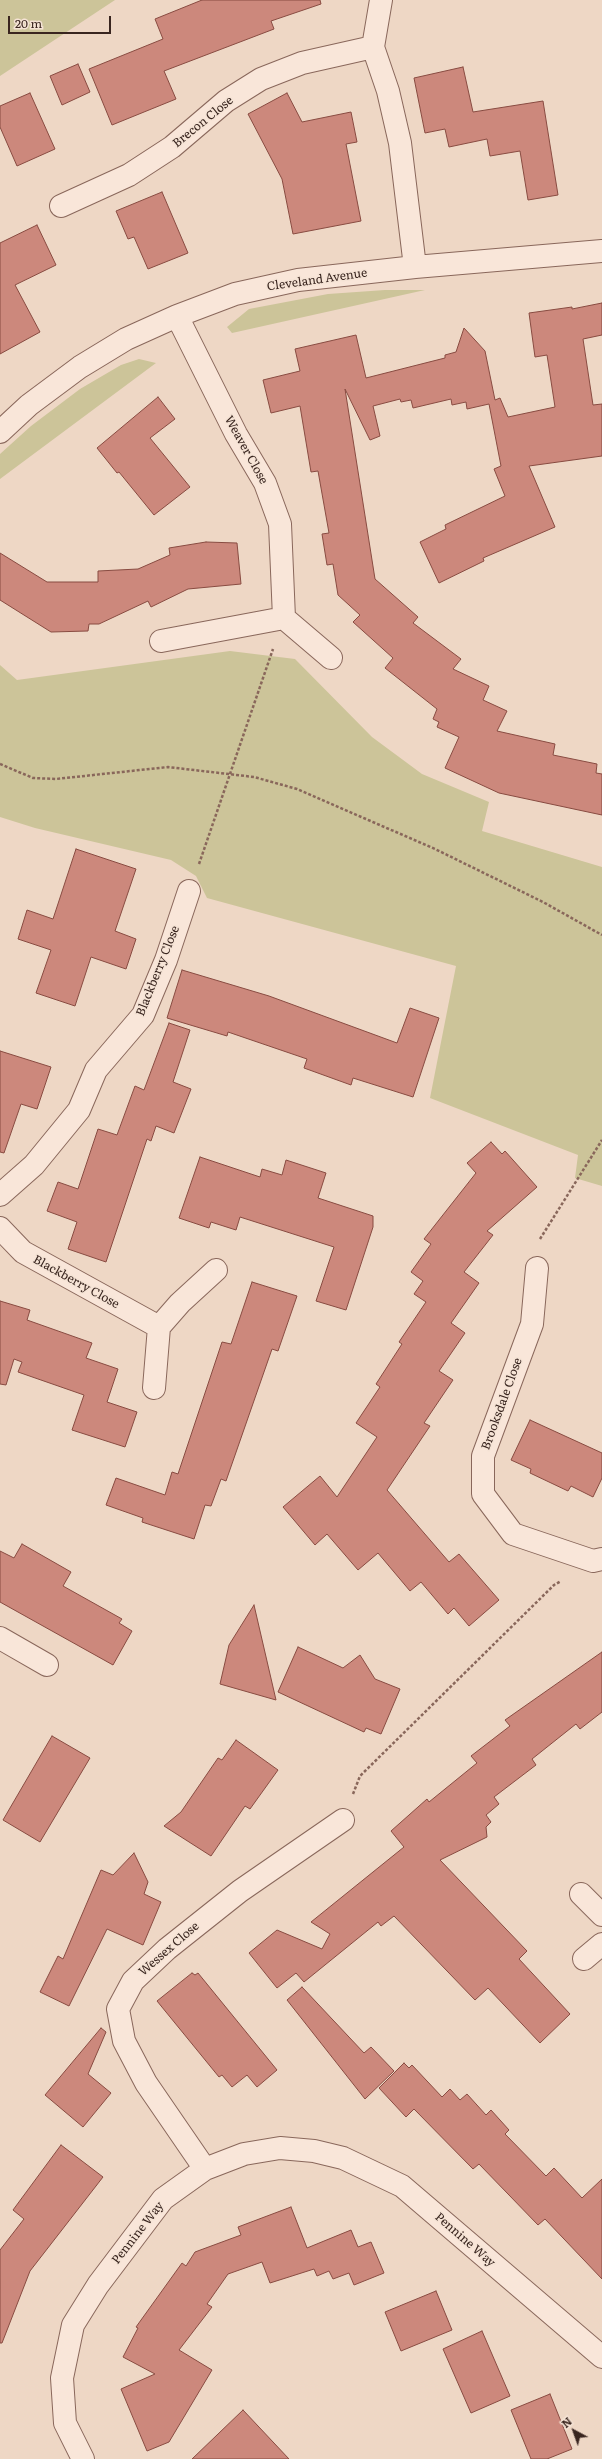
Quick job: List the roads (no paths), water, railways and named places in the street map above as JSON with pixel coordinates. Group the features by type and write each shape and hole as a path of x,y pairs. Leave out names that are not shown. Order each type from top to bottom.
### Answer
{"street":[{"path":"381,0 373,47 388,91 400,144 416,267"},
{"name":"Brecon Close","path":"61,206 129,175 172,147 226,101 261,79 302,63 373,47"},
{"name":"Cleveland Avenue","path":"0,432 29,405 80,367 126,339 176,316 235,294 298,280 416,267 602,251"},
{"name":"Weaver Close","path":"176,316 236,434 265,483 280,524 284,618"},
{"path":"161,641 284,618 331,658"},
{"name":"Blackberry Close","path":"0,1195 34,1165 79,1110 96,1070 143,1015 166,960 189,891"},
{"name":"Blackberry Close","path":"0,1228 23,1252 160,1327"},
{"name":"Brooksdale Close","path":"537,1268 532,1324 483,1456 483,1494 513,1534 598,1560"},
{"path":"154,1388 160,1327 180,1303 216,1270"},
{"path":"0,1638 47,1665"},
{"name":"Wessex Close","path":"205,2169 146,2083 124,2041 118,2009 133,1981 166,1949 240,1891 327,1833 343,1820"},
{"path":"582,1894 602,1915"},
{"path":"584,1959 602,1944"},
{"name":"Pennine Way","path":"83,2459 65,2423 62,2386 62,2378 73,2325 98,2285 163,2199 205,2169 244,2154 280,2148 314,2151 343,2158 402,2186 602,2357"}]}
